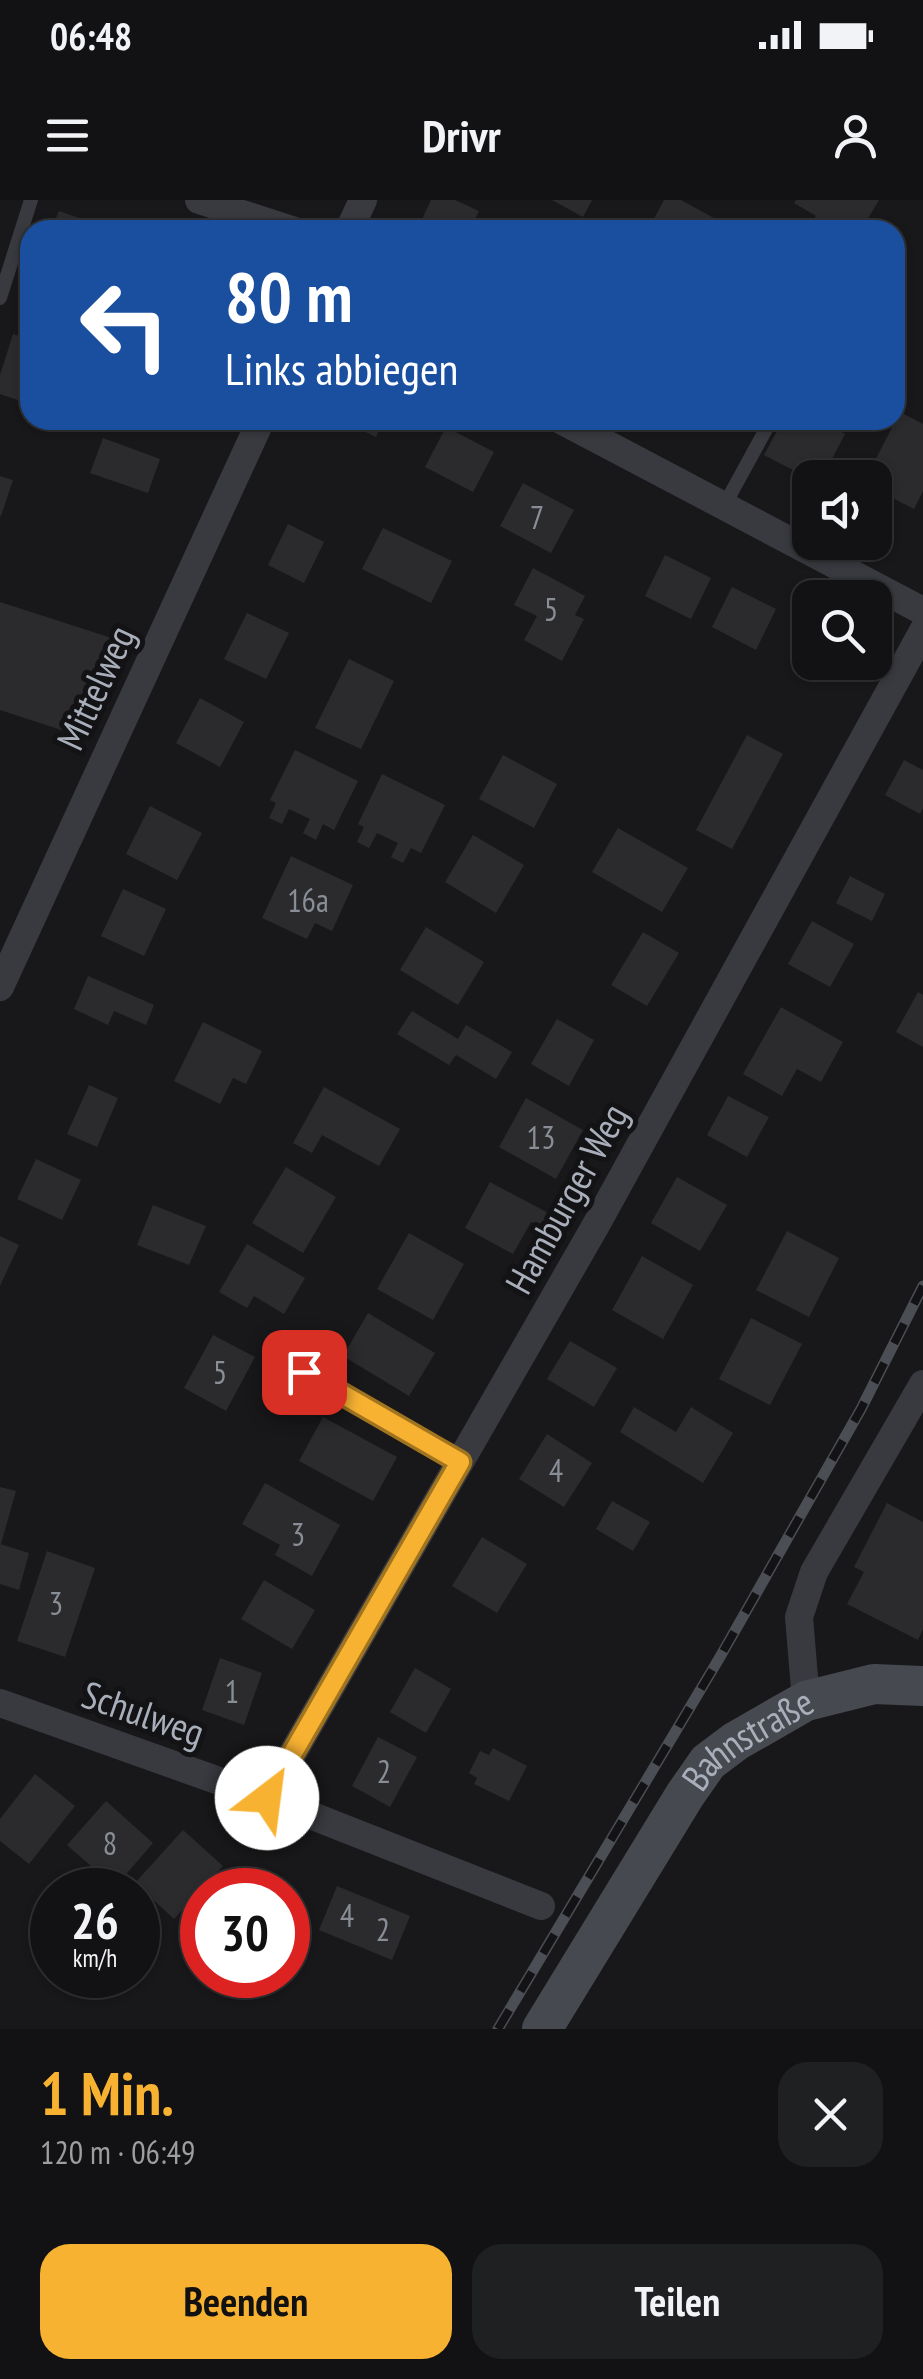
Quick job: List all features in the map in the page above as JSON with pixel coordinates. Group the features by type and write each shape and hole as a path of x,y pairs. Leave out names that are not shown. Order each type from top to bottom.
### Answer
{"main road":[{"path":"806,1701 874,1684 923,1686"},
{"name":"Bahnstraße","path":"542,2029 708,1762 736,1741 806,1701"}],"street":[{"path":"199,200 261,220"},
{"name":"Mittelweg","path":"0,987 255,430"},
{"path":"580,430 923,611"},
{"name":"Hamburger Weg","path":"267,1798 596,1225 923,631"},
{"name":"Bahnstraße","path":"806,1701 799,1617 814,1572 923,1384"},
{"name":"Schulweg","path":"0,1703 267,1798 540,1906"}],"lane":[{"path":"0,298 20,235"},
{"path":"724,506 766,430"},
{"path":"304,1372 460,1462"}],"building":[{"path":"431,200 455,200 479,211 475,220 422,220"},
{"path":"552,200 592,200 583,217"},
{"path":"664,200 681,200 718,220 653,220"},
{"path":"879,200 867,220 813,220 816,216 794,203"},
{"path":"59,211 85,220 55,220"},
{"path":"13,334 20,336 20,401 0,394 0,375"},
{"path":"905,415 923,424 923,491 914,509 892,498 892,460 875,460 891,430 905,430"},
{"path":"361,430 379,430 376,437"},
{"path":"444,430 494,452 473,492 425,467"},
{"path":"778,430 837,430 845,434 831,460 792,460 792,470 764,455"},
{"path":"103,438 160,459 148,493 90,473"},
{"path":"0,476 13,480 1,516 0,516"},
{"path":"523,483 574,510 551,553 500,526"},
{"path":"288,524 324,542 304,583 268,565"},
{"path":"383,528 452,561 431,603 362,569"},
{"path":"665,555 711,578 691,619 645,596"},
{"path":"533,568 585,596 575,615 584,619 562,661 524,640 537,616 514,605"},
{"path":"732,587 776,609 756,650 712,627"},
{"path":"0,602 121,641 89,739 0,710"},
{"path":"247,613 289,633 266,679 224,659"},
{"path":"349,659 394,681 361,749 315,728"},
{"path":"200,698 244,722 220,767 176,743"},
{"path":"747,735 783,754 732,849 696,830"},
{"path":"295,750 358,781 334,830 323,824 316,840 303,833 310,819 289,809 282,824 269,818 276,803 270,800"},
{"path":"503,755 557,784 534,828 479,799"},
{"path":"904,760 923,770 920,814 885,795"},
{"path":"382,774 445,805 421,853 411,848 403,863 391,857 398,843 377,833 369,848 357,842 364,827 358,824"},
{"path":"150,806 202,833 177,880 126,854"},
{"path":"618,828 688,868 662,912 592,872"},
{"path":"473,835 524,865 496,913 445,882"},
{"path":"291,856 353,885 332,931 315,923 307,939 262,918"},
{"path":"850,876 885,894 872,921 836,903"},
{"path":"123,889 166,909 144,956 101,936"},
{"path":"812,921 854,944 830,987 788,964"},
{"path":"426,927 484,962 458,1005 400,970"},
{"path":"643,932 679,953 647,1006 611,985"},
{"path":"88,976 154,1005 146,1025 114,1011 108,1025 74,1009"},
{"path":"918,992 923,995 923,1047 896,1032"},
{"path":"781,1007 843,1042 821,1082 797,1069 782,1096 743,1074"},
{"path":"412,1011 458,1039 466,1025 512,1052 496,1079 456,1055 449,1065 397,1034"},
{"path":"557,1019 594,1040 569,1086 531,1064"},
{"path":"203,1022 262,1051 246,1084 233,1078 220,1104 174,1081"},
{"path":"89,1085 118,1098 97,1147 67,1134"},
{"path":"324,1087 400,1129 379,1166 322,1135 312,1153 293,1143"},
{"path":"728,1096 769,1117 747,1157 707,1135"},
{"path":"526,1098 583,1130 556,1179 499,1147"},
{"path":"36,1159 81,1180 62,1220 17,1199"},
{"path":"286,1167 336,1197 303,1253 252,1223"},
{"path":"677,1177 727,1205 700,1251 651,1223"},
{"path":"490,1182 550,1214 542,1228 531,1222 513,1254 465,1228"},
{"path":"153,1205 206,1226 189,1265 137,1245"},
{"path":"787,1231 839,1258 809,1317 756,1290"},
{"path":"409,1233 464,1264 433,1320 377,1289"},
{"path":"0,1236 19,1245 0,1286"},
{"path":"247,1244 305,1278 284,1314 254,1296 247,1308 219,1292"},
{"path":"642,1256 693,1285 663,1339 612,1310"},
{"path":"368,1313 435,1353 409,1396 343,1356"},
{"path":"751,1318 802,1344 770,1405 719,1379"},
{"path":"213,1335 255,1357 226,1411 184,1388"},
{"path":"570,1341 617,1368 594,1407 547,1379"},
{"path":"634,1407 676,1432 691,1407 733,1433 703,1483 620,1432"},
{"path":"323,1417 397,1457 373,1501 299,1461"},
{"path":"547,1434 592,1463 564,1507 519,1479"},
{"path":"265,1483 340,1525 312,1576 275,1555 280,1545 242,1524"},
{"path":"0,1487 16,1491 1,1544 0,1544"},
{"path":"612,1501 650,1522 633,1551 596,1529"},
{"path":"887,1503 923,1522 923,1629 918,1640 847,1604 864,1572 854,1567"},
{"path":"482,1537 527,1564 497,1613 452,1586"},
{"path":"0,1544 29,1553 19,1590 0,1584"},
{"path":"47,1551 95,1568 65,1657 17,1641"},
{"path":"264,1580 315,1610 292,1649 241,1619"},
{"path":"220,1658 262,1673 244,1725 202,1710"},
{"path":"415,1668 451,1689 426,1733 390,1712"},
{"path":"378,1737 417,1757 390,1807 352,1786"},
{"path":"493,1748 527,1766 509,1801 474,1784 477,1778 469,1773 480,1751 489,1755"},
{"path":"35,1774 75,1806 29,1864 0,1841 0,1819"},
{"path":"106,1801 153,1843 131,1868 93,1868 67,1845"},
{"path":"183,1830 223,1866 180,1868 180,1913 174,1919 160,1906 160,1868 149,1868"},
{"path":"337,1886 410,1916 392,1960 319,1930"}],"railway":[{"path":"498,2029 720,1657 861,1409 923,1286"}],"route":[{"path":"267,1798 460,1462 304,1372"}]}
